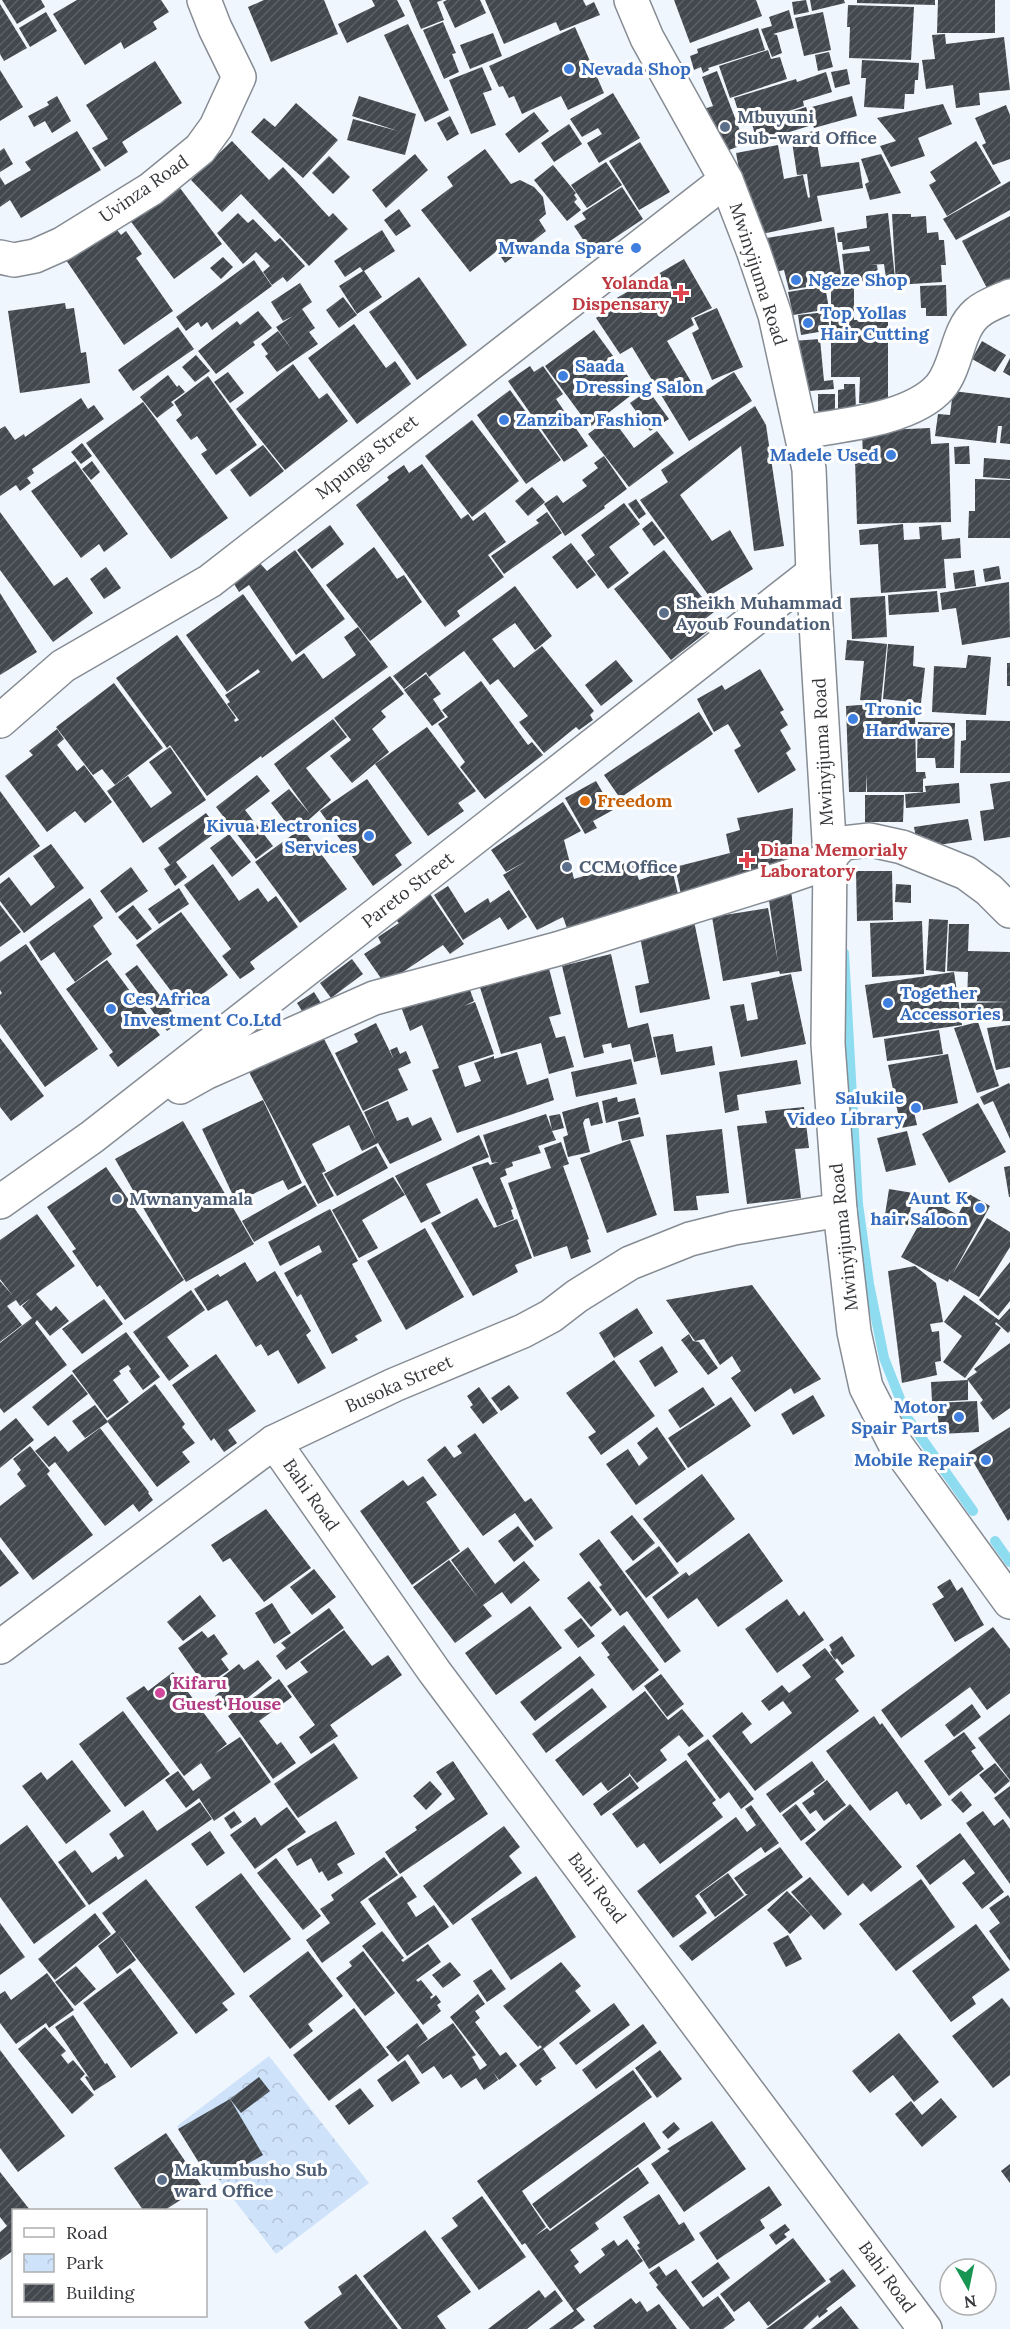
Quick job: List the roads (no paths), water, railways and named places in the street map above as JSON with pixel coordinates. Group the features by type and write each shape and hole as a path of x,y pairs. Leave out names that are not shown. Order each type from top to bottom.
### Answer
{"street":[{"name":"Uvinza Road","path":"0,257 14,260 35,256 62,244 151,189 200,148 216,127 239,77 204,0"},
{"name":"Mwinyijuma Road","path":"631,0 647,38 726,180 775,315 810,469 813,573 830,857 828,1044 840,1210 854,1332 866,1387 894,1442 1010,1602"},
{"name":"Mpunga Street","path":"0,721 63,666 210,581 726,180"},
{"path":"802,432 879,417 907,409 926,399 941,386 962,336 976,314 1003,302"},
{"name":"Pareto Street","path":"0,1202 92,1137 813,573"},
{"path":"92,1137 205,1073 374,998 630,927 801,872 830,857 843,843 870,840 902,847 966,873 989,890 1010,911"},
{"name":"Busoka Street","path":"0,1647 274,1442 394,1385 523,1331 551,1316 576,1296 630,1263 690,1239 734,1228 840,1210"},
{"name":"Bahi Road","path":"274,1442 434,1671 925,2329"}],"waterway":[{"path":"844,953 858,1204 869,1284 884,1358 908,1419 973,1511"},
{"path":"995,1541 1010,1562"}],"place":[{"name":"Nevada Shop","path":"569,69"},
{"name":"Mbuyuni Sub-ward Office","path":"725,127"},
{"name":"Mwanda Spare","path":"636,248"},
{"name":"Ngeze Shop","path":"796,280"},
{"name":"Yolanda Dispensary","path":"681,293"},
{"name":"Top Yollas Hair Cutting","path":"808,323"},
{"name":"Saada Dressing Salon","path":"563,376"},
{"name":"Zanzibar Fashion","path":"504,420"},
{"name":"Madele Used","path":"891,455"},
{"name":"Sheikh Muhammad Ayoub Foundation","path":"664,613"},
{"name":"Tronic Hardware","path":"853,719"},
{"name":"Freedom","path":"585,801"},
{"name":"Kivua Electronics Services","path":"369,836"},
{"name":"Diana Memorialy Laboratory","path":"747,860"},
{"name":"CCM Office","path":"567,867"},
{"name":"Together Accessories","path":"888,1003"},
{"name":"Ces Africa Investment Co.Ltd","path":"111,1009"},
{"name":"Salukile Video Library","path":"916,1108"},
{"name":"Mwnanyamala","path":"117,1199"},
{"name":"Aunt K hair Saloon","path":"980,1208"},
{"name":"Motor Spair Parts","path":"959,1417"},
{"name":"Mobile Repair","path":"986,1460"},
{"name":"Kifaru Guest House","path":"160,1693"},
{"name":"Makumbusho Sub ward Office","path":"162,2180"}]}
